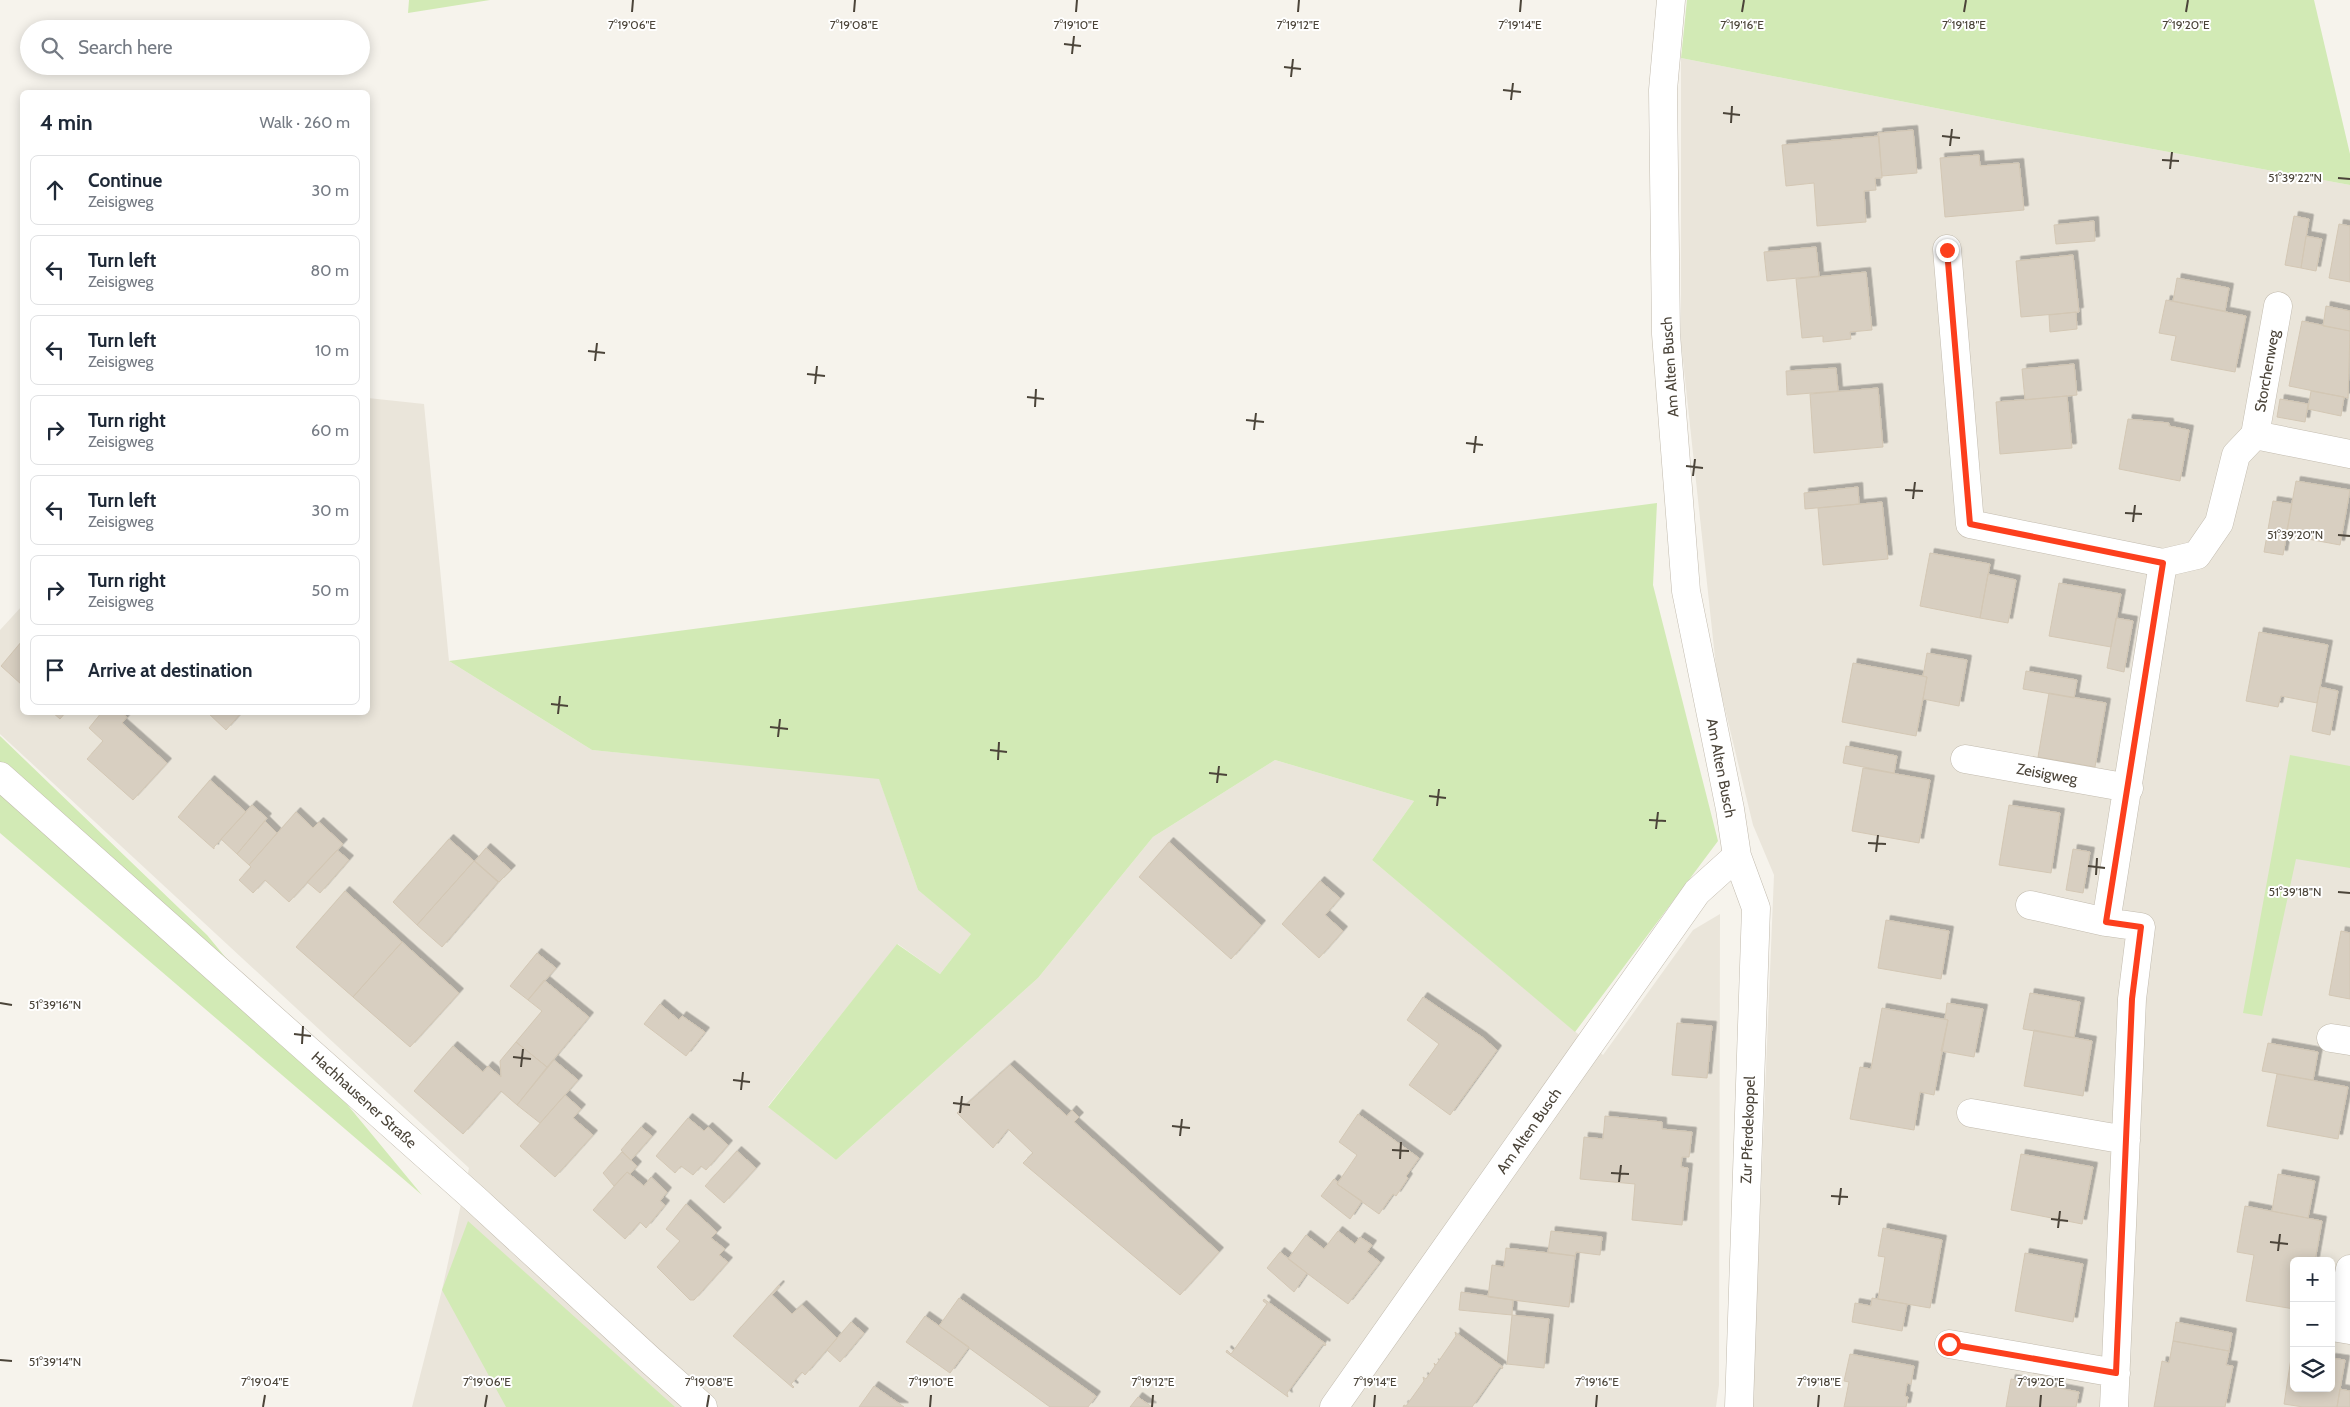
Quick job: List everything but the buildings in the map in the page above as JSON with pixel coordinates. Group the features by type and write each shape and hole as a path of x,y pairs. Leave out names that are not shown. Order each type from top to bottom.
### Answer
{"street":[{"name":"Am Alten Busch","path":"1334,1407 1697,892 1737,856 1730,809 1686,591 1666,334 1663,90 1671,0"},
{"path":"1947,250 1970,524 2163,563 2197,555 2219,523 2236,455 2255,435 2350,454"},
{"name":"Storchenweg","path":"2255,435 2278,306"},
{"path":"2106,922 2129,788 2163,563"},
{"name":"Zeisigweg","path":"1966,759 2129,788"},
{"name":"Hachhausener Straße","path":"0,776 475,1199 703,1407"},
{"name":"Zur Pferdekoppel","path":"1737,856 1756,908 1739,1407"},
{"path":"2030,905 2106,922 2141,927 2132,999 2114,1407"},
{"path":"1971,1113 2126,1140"},
{"path":"2350,1269 2338,1328 2350,1330"},
{"path":"1949,1344 2116,1373"}],"shaded area":[{"path":"1681,58 2027,126 2350,185 2350,1407 1752,1407 1774,875 1753,825 1717,676 1681,342"},
{"path":"370,398 424,404 449,661 592,750 879,778 918,890 972,933 940,974 898,944 768,1106 836,1160 1038,978 1153,837 1275,760 1414,801 1372,860 1603,1055 1693,930 1720,914 1719,1385 1716,1407 412,1407 442,1290 469,1168 0,734 0,630 20,608 20,715 370,715"}],"green space":[{"path":"409,0 490,0 408,13"},
{"path":"1687,0 2314,0 2350,154 2350,185 2027,126 1681,58"},
{"path":"1657,503 1653,585 1718,841 1575,1032 1372,860 1414,801 1275,760 1153,837 1038,978 836,1160 768,1107 897,944 940,974 971,934 918,890 879,779 592,750 449,661"},
{"path":"0,736 207,935 422,1195 0,833"},
{"path":"2290,755 2350,766 2350,868 2296,859 2262,1016 2243,1013"},
{"path":"468,1221 675,1407 506,1407 442,1290"}],"route":[{"path":"1947,250 1970,524 2163,563 2129,788 2106,922 2141,927 2132,999 2116,1373 1949,1344"}]}
